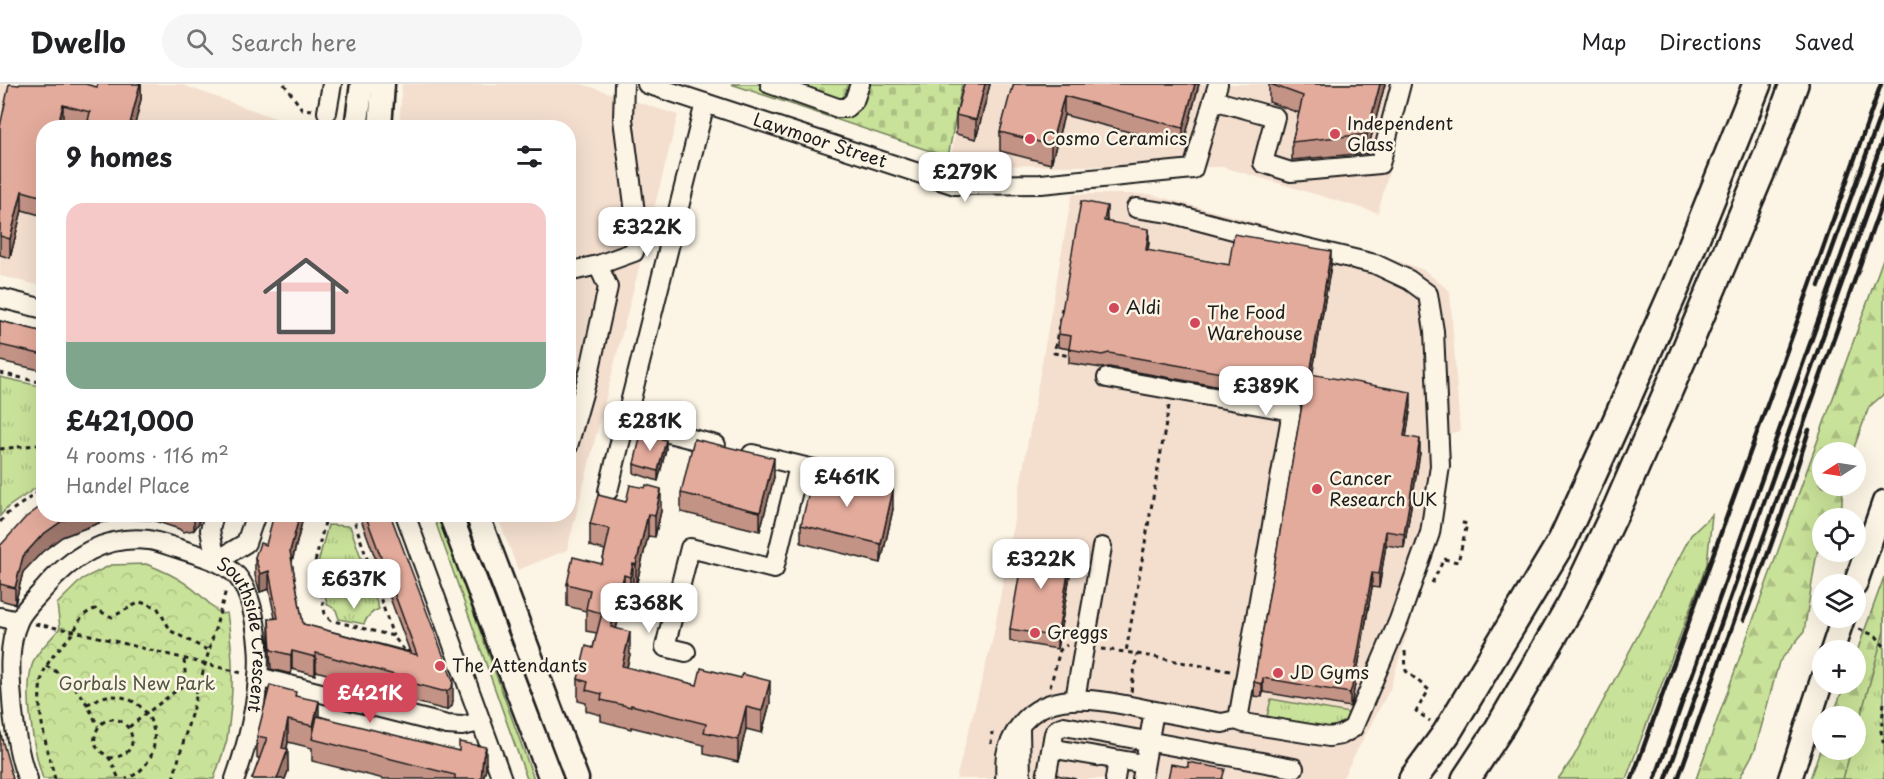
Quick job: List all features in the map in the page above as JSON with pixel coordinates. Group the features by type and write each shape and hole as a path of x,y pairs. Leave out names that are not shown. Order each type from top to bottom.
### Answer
{"highway":[{"path":"1413,779 1446,734 1562,541 1674,291 1757,84"},
{"path":"1466,779 1497,732 1572,603 1618,506 1770,150 1794,84"}],"main road":[{"path":"357,120 362,84"},
{"path":"380,120 382,84"},
{"path":"1859,574 1884,502"},
{"path":"453,522 551,779"},
{"path":"480,522 577,779"},
{"path":"1790,778 1817,694"}],"street":[{"path":"327,112 332,84"},
{"path":"576,270 634,252 638,236 623,119 624,84"},
{"name":"Lawmoor Street","path":"647,84 955,185 1041,184 1193,169 1216,92"},
{"path":"770,84 838,108 846,108 854,101 860,84"},
{"path":"1216,92 1275,117 1263,163 1292,172 1380,164 1401,84"},
{"path":"608,491 705,103"},
{"path":"1005,779 1006,753 1019,727 1033,712 1053,703 1075,699 1106,701 1222,723 1236,720 1329,737 1341,735 1353,728 1399,620 1430,533 1440,466 1434,331 1428,294 1409,280 1375,264 1170,213 1136,208"},
{"path":"576,418 590,369 608,287 598,265"},
{"path":"0,298 36,307"},
{"path":"1107,378 1292,411 1239,714 1236,720"},
{"path":"625,422 822,471"},
{"path":"686,652 665,647 690,548 774,569 799,466"},
{"path":"212,522 210,530 223,566 246,543 253,522"},
{"path":"408,522 502,779"},
{"name":"Southside Crescent","path":"9,619 73,559 93,548 116,541 151,540 189,552 236,574 251,603 256,632 258,677 247,741 235,779"},
{"path":"1075,699 1102,547"},
{"path":"9,619 13,640 11,690 13,719 28,779"},
{"path":"258,677 447,725 462,726 481,722"},
{"path":"1053,740 1054,747 1061,750 1118,760 1143,772 1154,711"},
{"path":"1046,779 1054,732 1064,726 1149,742 1264,771 1294,768"},
{"path":"1019,727 1021,779"},
{"path":"1114,779 1118,760"}],"path":[{"path":"284,84 302,109 327,112"},
{"path":"1063,307 1054,353 1070,356"},
{"path":"0,374 36,381"},
{"path":"1172,390 1126,652 1245,674"},
{"path":"0,449 36,445"},
{"path":"0,522 8,513 36,494"},
{"path":"325,522 315,562 325,614 330,620 393,636"},
{"path":"355,522 393,636 406,652 417,648"},
{"path":"1428,591 1444,559 1458,562 1467,524 1459,522"},
{"path":"173,779 209,651 223,566"},
{"path":"55,779 43,729 39,694 46,666 74,632 83,614 95,609 112,617 140,602 157,607 171,631 209,651"},
{"path":"9,619 74,632 258,677"},
{"path":"1859,628 1876,636 1884,646"},
{"path":"1407,645 1406,671 1429,690 1416,711"},
{"path":"184,660 186,683 197,693"},
{"path":"46,666 68,678 87,704 98,726"},
{"path":"129,727 186,683"},
{"path":"87,704 107,696 130,699 147,713 156,738 150,760 136,775 126,779"},
{"path":"1884,703 1881,731 1884,746"},
{"path":"109,758 120,757 129,751 133,740 129,727 120,720 108,720 98,726 94,738 98,750 109,758 119,779"}],"shaded area":[{"path":"0,84 180,84 280,120 36,120 36,284 0,276"},
{"path":"402,84 582,84 678,115 576,515 576,120 400,120"},
{"path":"965,84 1412,84 1378,213 1223,167 949,165"},
{"path":"1072,194 1150,194 1398,261 1424,270 1450,291 1460,431 1448,434 1438,533 1390,689 1342,779 956,779 993,637"},
{"path":"500,522 574,522 567,550 518,570"}],"green space":[{"path":"731,84 962,84 948,157"},
{"path":"1884,256 1884,394 1869,407 1856,442 1817,442"},
{"path":"0,377 36,385 36,488 8,507 0,516"},
{"path":"1812,456 1812,496 1842,496 1842,508 1812,508 1812,562 1815,562 1804,632 1779,662 1755,750 1739,779 1696,779"},
{"path":"1712,515 1707,564 1626,779 1558,779 1573,758 1691,535"},
{"path":"435,522 441,522 534,779 527,779"},
{"path":"328,525 350,526 379,609 366,619 364,624 339,619 336,610 327,604 318,563"},
{"name":"Gorbals New Park","path":"146,564 186,584 220,614 227,613 232,660 231,707 227,739 214,779 43,779 33,736 29,686 34,660 60,628 57,604 82,579 111,565"},
{"path":"1884,577 1884,631 1863,706 1836,706 1841,694 1866,694 1866,640 1861,640"},
{"path":"1884,581 1884,779 1813,779 1820,760 1866,760 1866,706 1856,706 1856,694 1866,694 1866,647"},
{"path":"1271,699 1349,713 1346,721 1329,730 1266,721"},
{"path":"1817,760 1848,760 1843,779 1810,779"}],"building":[{"path":"9,84 85,84 97,87 98,84 140,84 131,120 88,120 90,112 63,105 59,120 36,120 36,195 22,191 10,239 0,236 0,127"},
{"path":"964,84 985,84 976,120 956,115"},
{"path":"1014,84 1195,84 1183,128 1064,96 1051,145 1000,132"},
{"name":"Independent Glass","path":"1270,84 1380,84 1367,134 1292,142 1303,96"},
{"path":"1081,201 1107,206 1104,221 1149,229 1146,250 1229,265 1234,234 1331,251 1310,374 1411,392 1404,436 1420,439 1404,534 1386,531 1379,574 1372,573 1350,693 1263,678 1262,684 1254,682 1303,399 1300,389 1294,386 1109,353 1102,355 1069,349 1071,336 1058,334"},
{"path":"0,321 36,330 36,353 0,345"},
{"path":"641,434 666,440 658,471 634,464"},
{"path":"694,439 774,458 760,512 681,493"},
{"path":"814,471 893,490 881,544 801,525"},
{"path":"630,485 645,488 646,485 661,489 655,516 648,514 636,565 633,564 630,577 624,575 611,627 630,632 622,666 697,685 701,668 741,678 742,674 770,681 762,711 746,707 738,740 704,732 706,724 631,705 631,707 601,700 602,694 586,690 588,682 578,679 586,646 593,648 602,613 586,609 590,590 567,584 573,557 602,564 610,529 590,524 598,495 626,502"},
{"path":"36,510 36,522 61,522 42,535 23,556 15,588 0,584 0,546 25,518"},
{"path":"272,522 298,522 290,551 303,624 417,655 368,522 393,522 453,681 452,687 447,691 442,691 408,682 409,679 316,653 315,657 292,651 291,655 271,650 269,619 278,618 269,571 260,574 255,557 260,543 266,545"},
{"path":"1025,542 1072,551 1057,637 1010,629"},
{"path":"270,685 296,692 295,696 319,701 313,726 288,720 282,748 288,749 277,779 252,779 267,738 257,736"},
{"path":"317,716 459,751 459,742 486,747 481,779 455,779 455,775 312,739"},
{"path":"0,729 3,743 13,779 0,779"},
{"path":"1188,762 1225,769 1222,779 1168,779 1171,764 1188,767"},
{"path":"1057,775 1076,779 1055,779"}],"railway":[{"path":"1632,779 1881,84"},
{"path":"1819,286 1884,105"},
{"path":"1655,779 1884,136"},
{"path":"1666,779 1884,164"},
{"path":"1678,779 1884,197"},
{"path":"1744,620 1809,430"}],"place":[{"name":"Independent Glass","path":"1335,134"},
{"name":"Cosmo Ceramics","path":"1030,139"},
{"name":"Aldi","path":"1114,308"},
{"name":"The Food Warehouse","path":"1195,323"},
{"name":"Cancer Research UK","path":"1317,489"},
{"name":"Greggs","path":"1035,633"},
{"name":"The Attendants","path":"440,666"},
{"name":"JD Gyms","path":"1278,673"}]}
